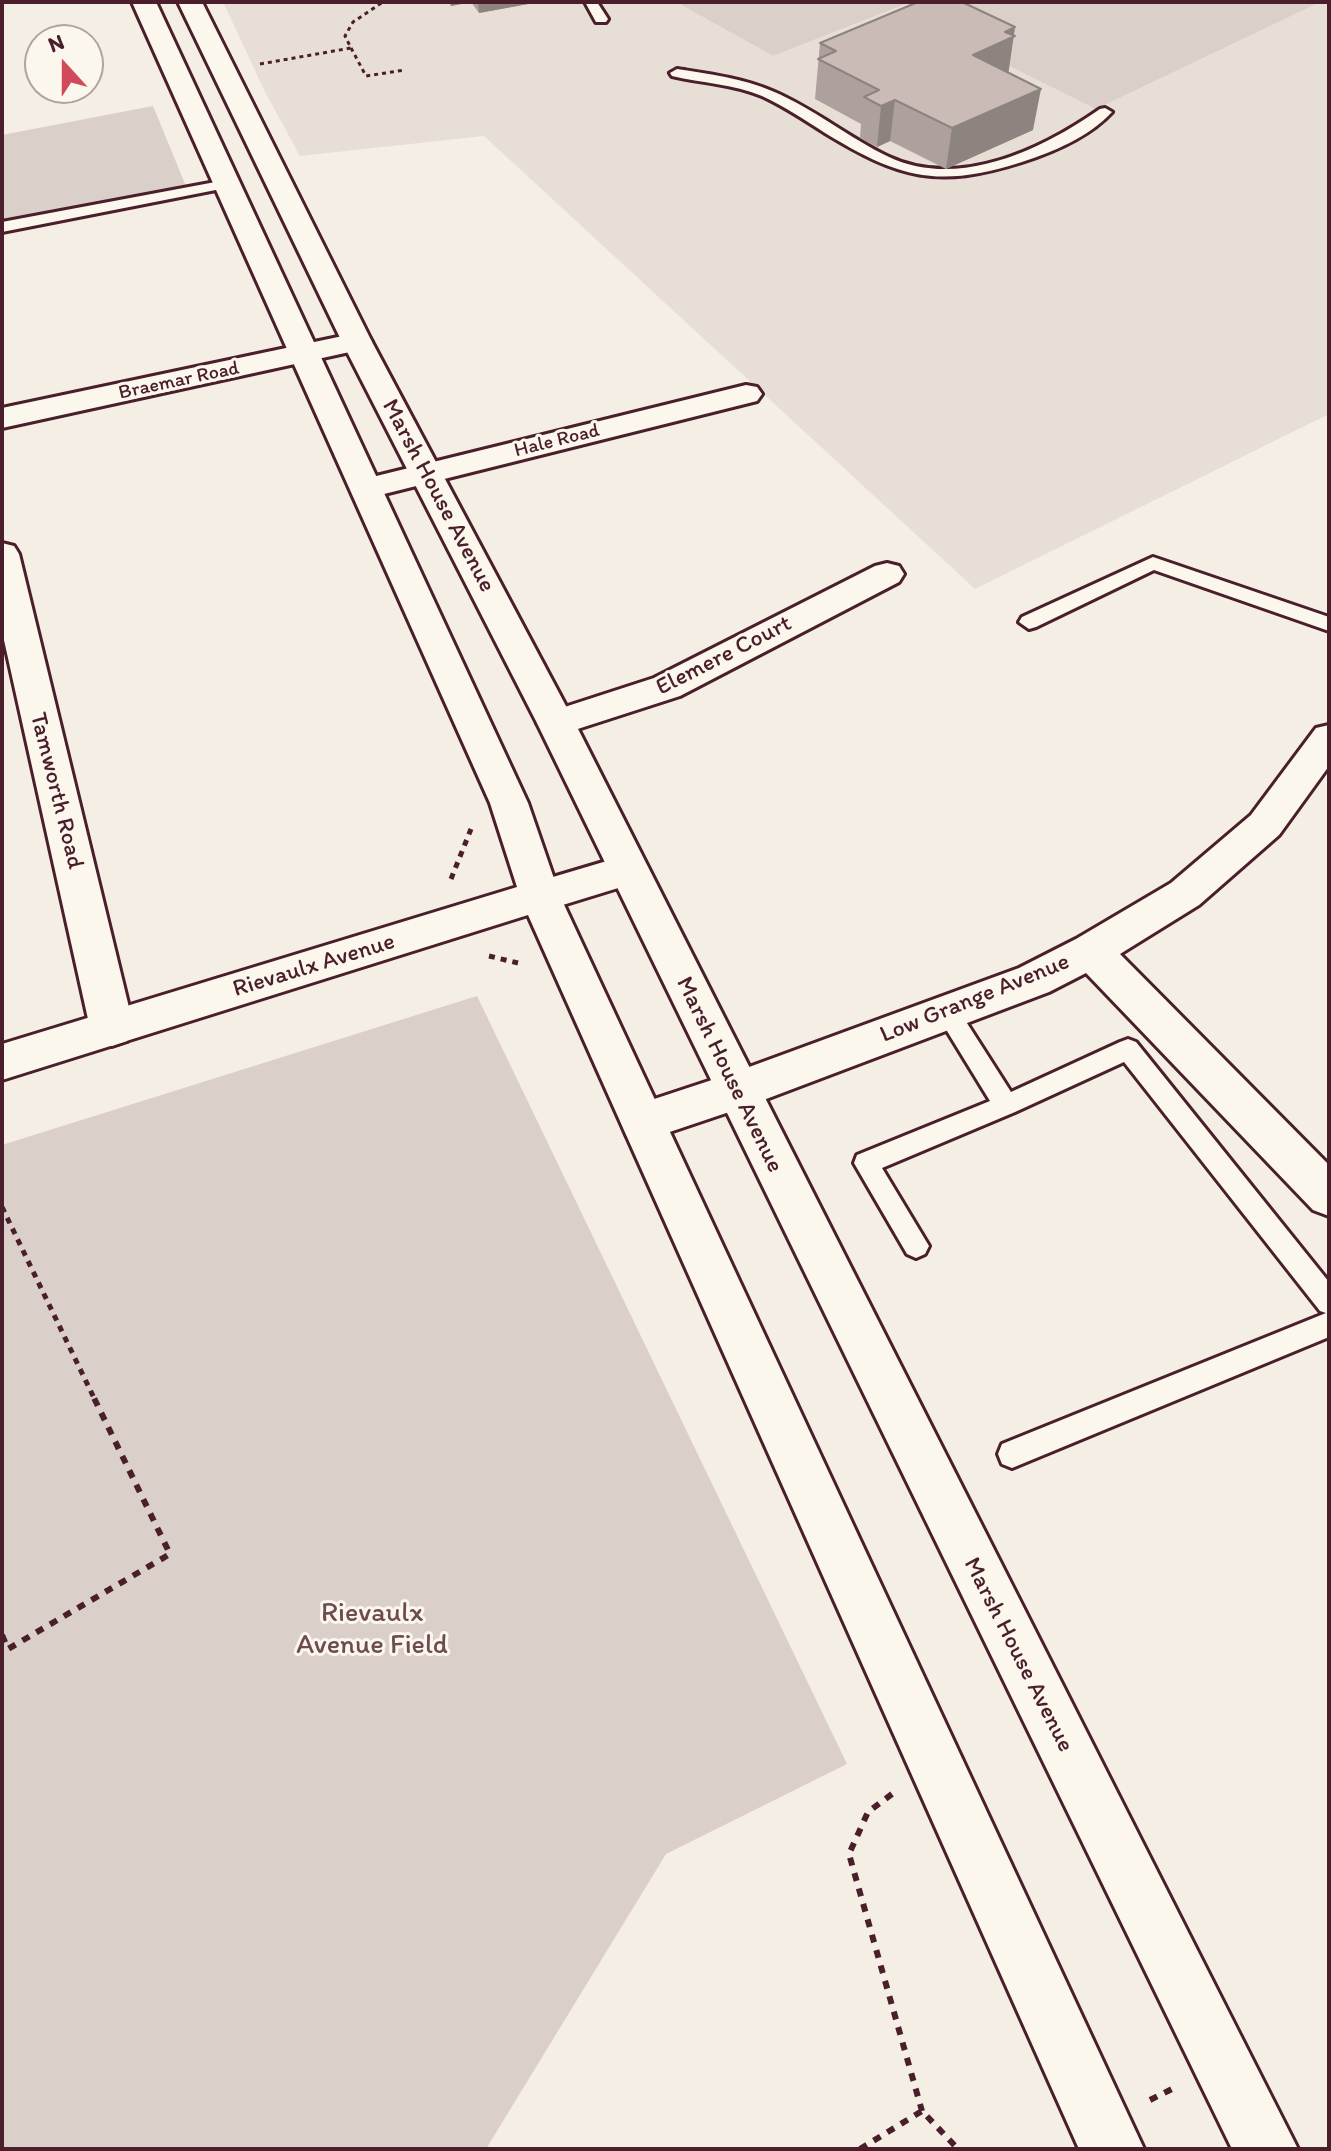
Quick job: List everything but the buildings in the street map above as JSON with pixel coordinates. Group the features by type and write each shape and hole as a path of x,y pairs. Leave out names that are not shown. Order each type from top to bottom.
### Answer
{"street":[{"path":"144,2 509,803 540,896 1112,2149"},
{"name":"Marsh House Avenue","path":"190,2 357,342 556,723 1266,2149"},
{"name":"Braemar Road","path":"2,418 357,342"},
{"name":"Hale Road","path":"368,488 757,403 719,370"},
{"name":"Tamworth Road","path":"2,554 20,720 112,1028"},
{"name":"Elemere Court","path":"556,723 667,687 887,574"},
{"name":"Low Grange Avenue","path":"643,1122 737,1091 948,1013 1034,980 1091,951 1185,894 1265,825 1325,749"},
{"name":"Rievaulx Avenue","path":"2,1062 627,870"},
{"path":"1091,951 1329,1196"}],"lane":[{"path":"591,2 601,19"},
{"path":"677,73 745,85 775,96 895,165 917,172 955,172 1031,154 1063,140 1105,112"},
{"path":"2,227 226,184"},
{"path":"1029,622 1153,563 1329,624"},
{"path":"948,1013 1006,1105"},
{"path":"916,1246 866,1163 1006,1105 1128,1049 1329,1302"},
{"path":"1012,1454 1329,1324"}],"path":[{"path":"383,2 353,22 345,36 366,76 405,70"},
{"path":"306,56 351,48"},
{"path":"2,1207 170,1554 8,1649 2,1635"},
{"path":"934,1763 868,1812 849,1854 922,2111 958,2149"},
{"path":"860,2149 922,2111"}],"shaded area":[{"path":"223,2 676,2 773,56 911,2 1329,2 1329,414 975,589 484,136 300,156 265,92"}],"green space":[{"path":"676,2 911,2 773,56"},
{"path":"932,2 1320,2 1096,109 905,14"},
{"path":"153,106 188,191 2,227 2,135"},
{"name":"Rievaulx Avenue Field","path":"477,996 847,1764 666,1854 486,2149 2,2149 2,1145"}]}
